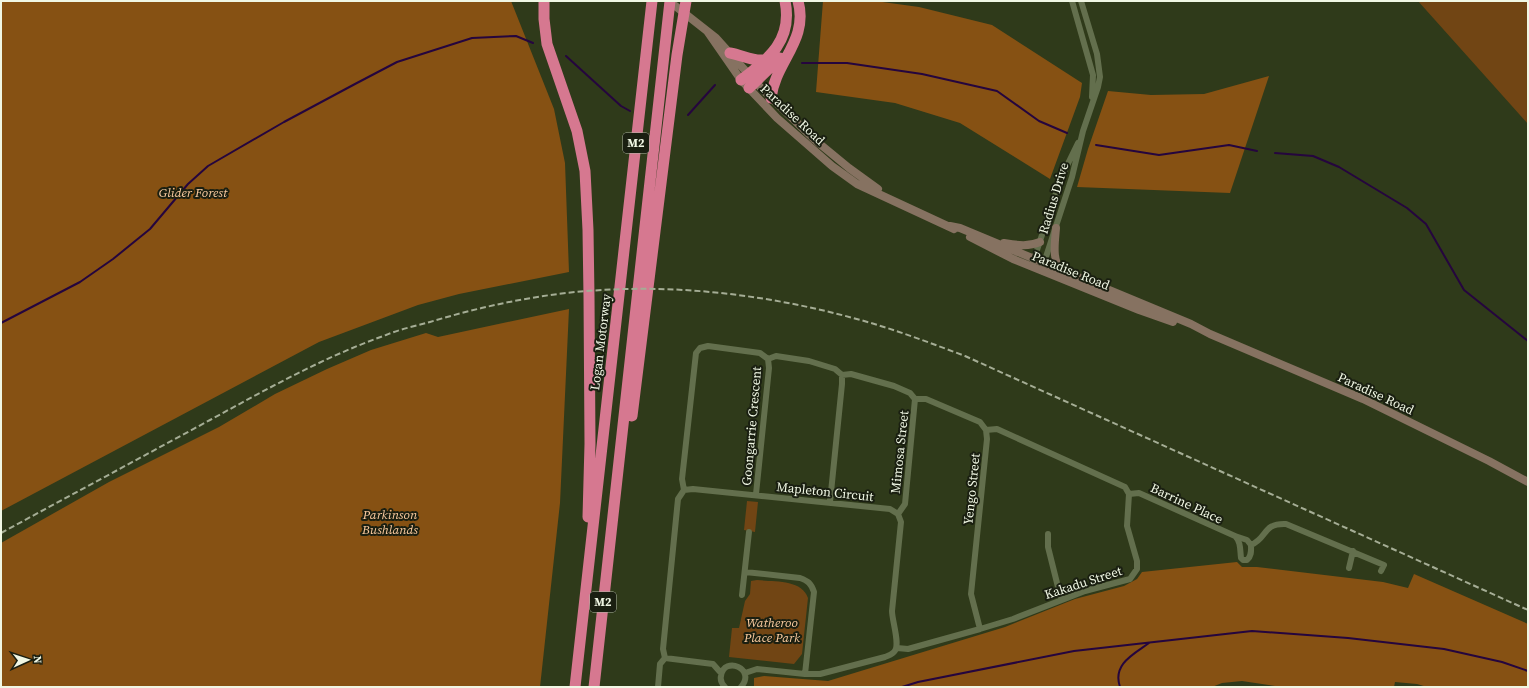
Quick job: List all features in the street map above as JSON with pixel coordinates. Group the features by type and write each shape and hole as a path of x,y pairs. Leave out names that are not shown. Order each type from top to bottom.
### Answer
{"highway":[{"path":"544,1 544,26 547,44 577,131 585,170 589,296 590,444 588,521 592,537"},
{"name":"Logan Motorway","path":"576,687 652,1"},
{"name":"M2","path":"594,687 669,1"},
{"path":"613,517 620,498 628,446 677,55 686,1"},
{"path":"748,81 763,60 777,48 785,31 787,16 785,1"},
{"path":"770,98 776,76 793,46 798,31 800,17 798,1"},
{"path":"730,53 757,60 763,60"},
{"path":"748,81 780,58 784,61"}],"street":[{"name":"Paradise Road","path":"669,1 716,38 730,53 748,81 770,98 839,160 902,206"},
{"name":"Radius Drive","path":"1042,267 1072,177 1090,106 1093,86 1093,75 1072,1"},
{"name":"Radius Drive","path":"1081,1 1099,65 1098,87 1090,106"},
{"name":"Paradise Road","path":"707,31 748,81 801,139 846,177 902,206 950,226 1000,253 1033,263"},
{"name":"Radius Drive","path":"1033,263 1061,178 1083,131"},
{"name":"Paradise Road","path":"950,226 960,228 993,242 1033,263 1139,310 1210,334 1363,399 1489,461 1528,482"},
{"path":"1056,228 1054,246 1056,262 1060,270"},
{"path":"993,242 1026,246 1040,242"},
{"name":"Paradise Road","path":"1042,267 1060,270 1191,324 1210,334"},
{"name":"Goongarrie Crescent","path":"684,490 682,479 696,353 700,348 708,346 760,354 768,359 769,368 756,494"},
{"path":"768,359 776,356 809,361 835,369 842,375 830,502"},
{"name":"Mimosa Street","path":"842,375 851,374 894,386 910,393 915,399 905,504 898,514"},
{"path":"915,399 926,399 980,422 986,430 997,429 1125,487 1129,494"},
{"name":"Yengo Street","path":"980,629 971,594 987,440 986,430"},
{"name":"Mapleton Circuit","path":"684,490 693,488 830,502 890,509 898,514"},
{"path":"665,658 663,649 678,499 684,490"},
{"name":"Barrine Place","path":"1129,494 1139,493 1247,540 1251,545 1250,557 1247,560 1243,560 1241,558 1238,539 1235,536"},
{"name":"Kakadu Street","path":"897,648 908,649 980,629 1061,600 1130,578 1137,569 1137,561 1127,526 1129,494"},
{"path":"745,673 756,669 820,674 885,657 894,652 897,648 897,642 892,620 902,522 898,514"},
{"path":"1251,545 1256,542 1272,525 1286,524 1384,565 1382,571"},
{"path":"742,595 749,532"},
{"path":"1048,534 1048,547 1061,600"},
{"path":"1349,568 1353,551"},
{"path":"745,572 800,578 807,580 812,585 814,592 806,674"},
{"path":"665,658 713,664 721,673"},
{"path":"658,687 660,664 665,658"},
{"path":"724,686 720,679 721,673 726,667 733,665 740,668 745,673 745,680 741,687"}],"green space":[{"name":"Glider Forest","path":"1,1 511,1 554,109 565,163 569,272 459,294 418,305 319,342 1,511"},
{"path":"823,1 875,1 919,7 992,25 1082,83 1080,97 1050,179 960,123 895,103 816,92"},
{"path":"1418,1 1528,1 1528,124"},
{"path":"1269,76 1230,193 1077,187 1088,149 1108,91 1151,95 1204,94"},
{"name":"Parkinson Bushlands","path":"569,309 560,503 540,687 1,687 1,543 109,482 219,427 275,394 371,350 426,333 438,337"},
{"path":"747,501 758,502 755,532 744,530"},
{"path":"1237,562 1242,567 1257,567 1383,582 1408,588 1414,574 1528,624 1528,687 1427,687 1417,684 1395,682 1394,687 1282,687 1242,681 1222,683 1212,687 754,687 754,678 764,676 828,681 1005,627 1075,599 1124,586 1137,579 1142,572"},
{"name":"Watheroo Place Park","path":"757,580 793,584 800,587 808,598 802,654 794,664 729,657 732,628 739,628 745,601 750,594 751,581"}],"waterway":[{"path":"1,323 80,282 113,259 150,229 188,184 208,166 284,122 355,84 397,62 472,38 516,36 533,43"},
{"path":"566,56 621,106 630,111"},
{"path":"802,63 847,63 922,74 997,91 1039,121 1067,133"},
{"path":"688,115 715,85"},
{"path":"1096,145 1159,155 1229,145 1257,151"},
{"path":"1275,153 1313,156 1339,167 1407,208 1426,224 1464,290 1528,341"},
{"path":"902,687 918,682 1074,651 1252,631 1348,638 1444,649 1502,662 1528,671"},
{"path":"1120,687 1118,679 1122,666 1126,660 1149,643"}],"railway":[{"path":"1,533 296,374 340,353 391,333 472,310 537,297 602,290 665,289 760,298 822,310 895,331 965,356 1528,610"}]}
